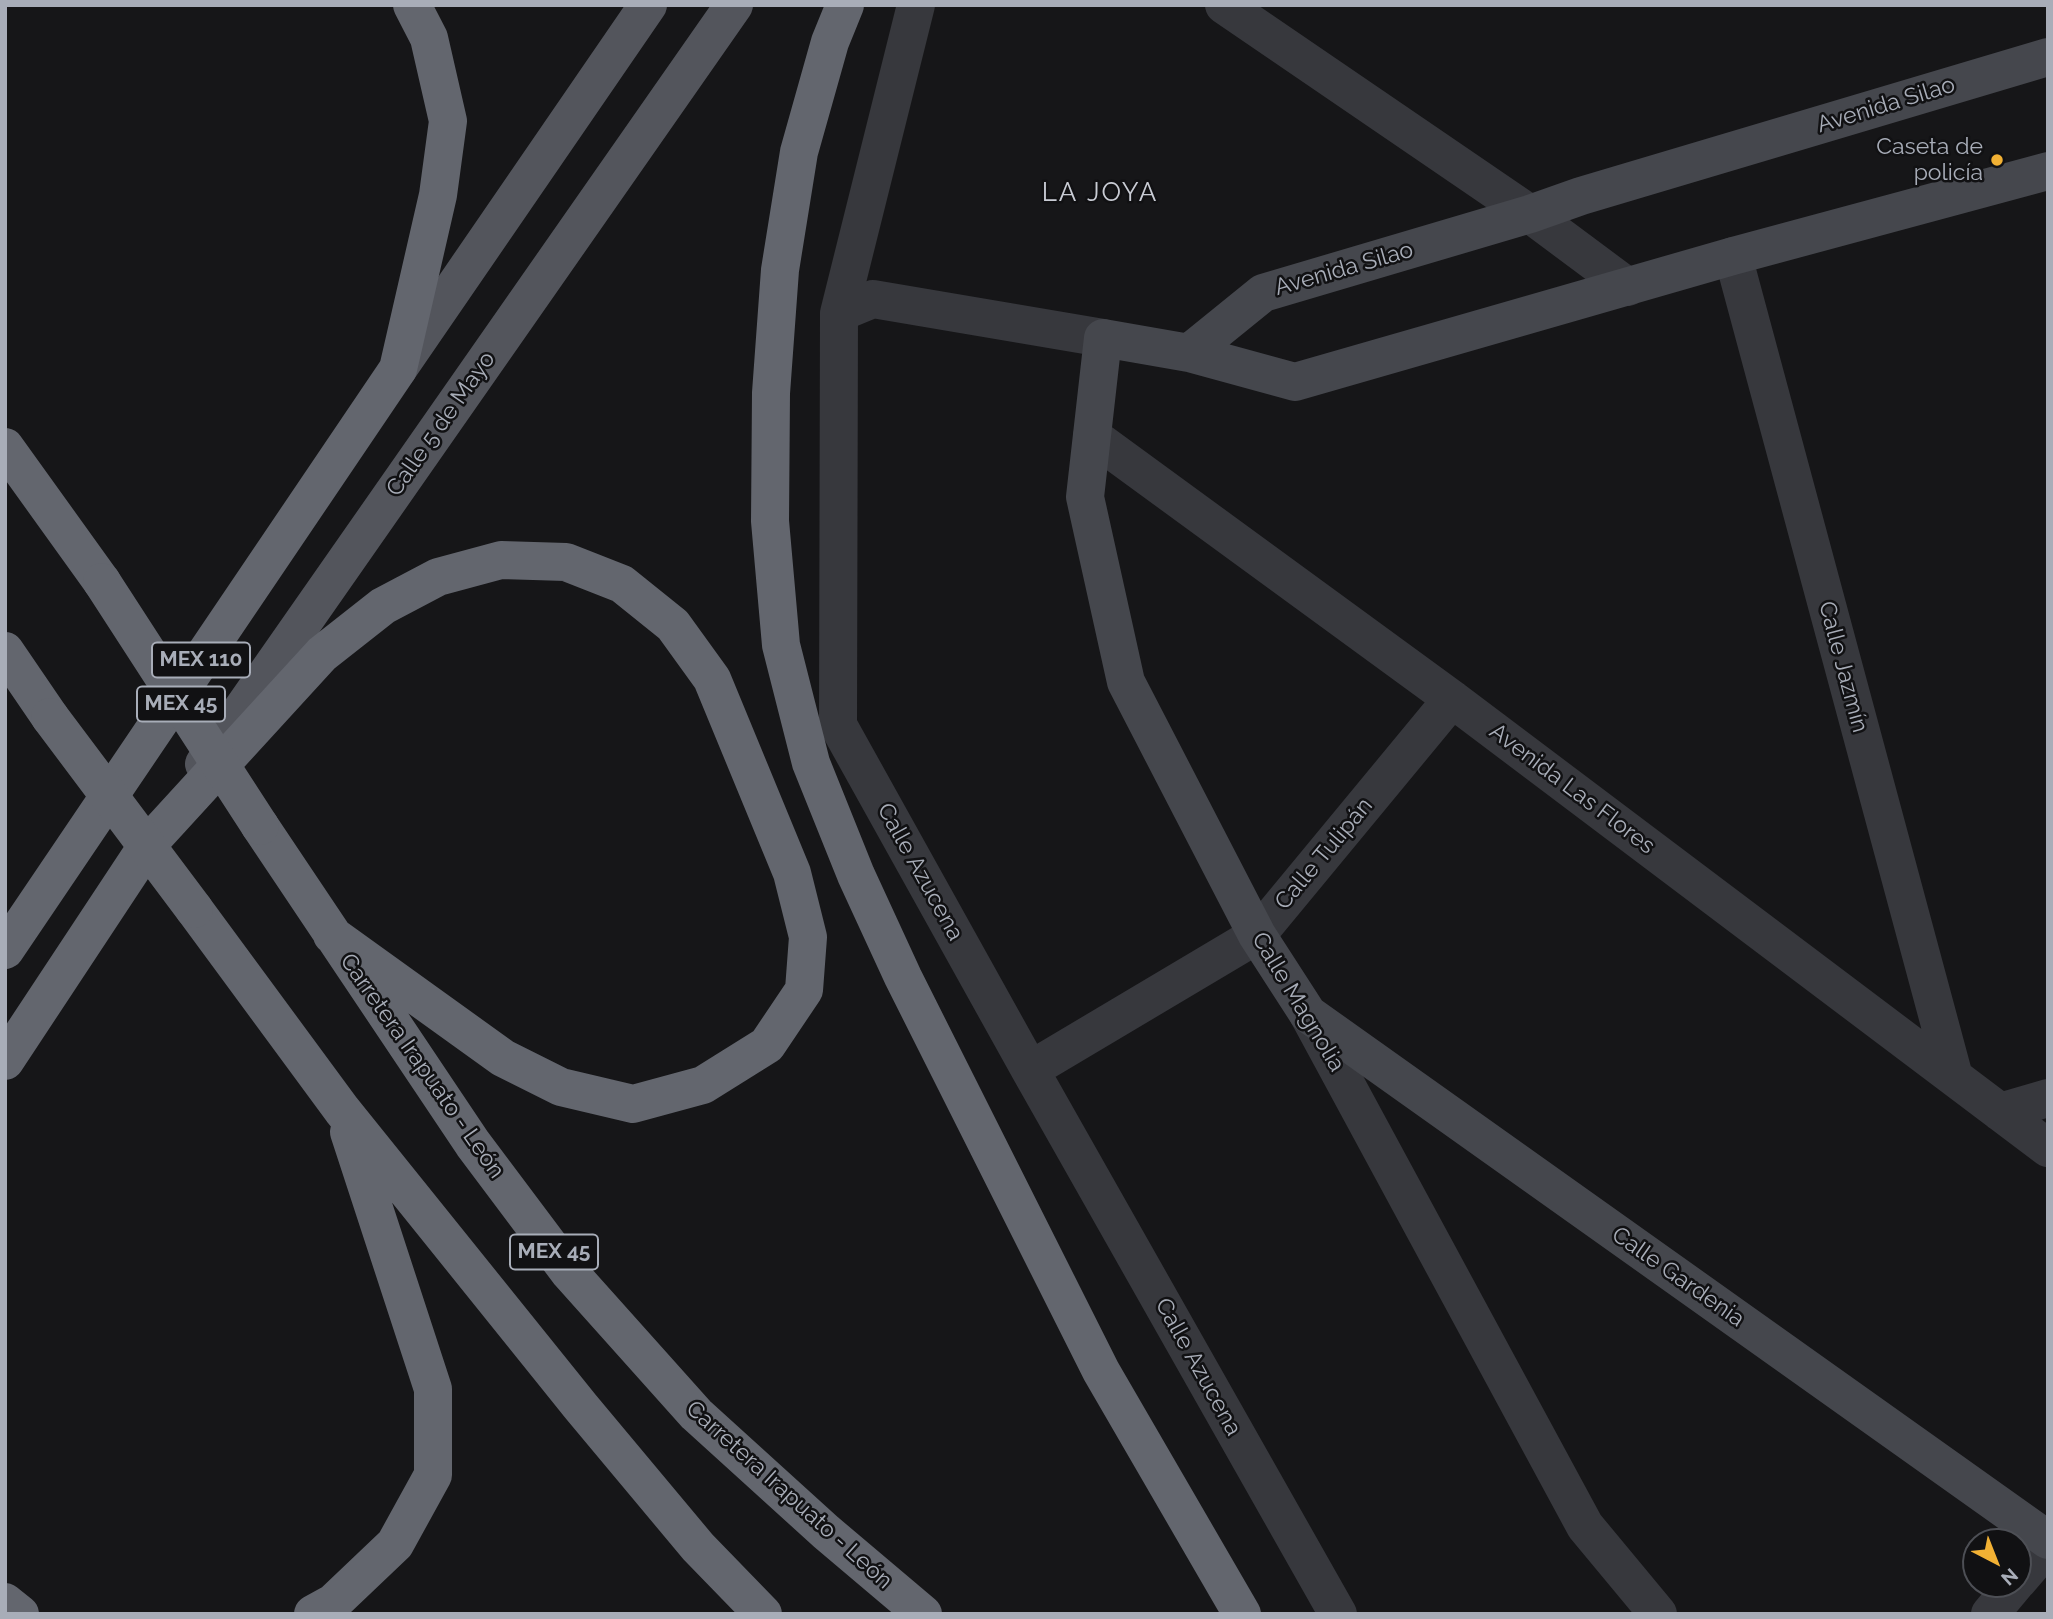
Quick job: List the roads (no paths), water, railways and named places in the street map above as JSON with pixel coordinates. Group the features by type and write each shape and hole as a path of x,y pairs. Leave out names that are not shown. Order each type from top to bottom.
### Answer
{"highway":[{"path":"398,369 438,195 447,121 429,38 412,5"},
{"path":"845,5 830,41 799,152 780,270 771,393 770,522 781,645 811,763 856,875 903,977 1101,1371 1242,1614"},
{"name":"MEX 110","path":"5,950 398,369"},
{"path":"5,424 26,478"},
{"name":"Carretera Irapuato - León","path":"5,447 102,582 260,826 473,1144 569,1272 696,1414 826,1532 923,1614"},
{"path":"5,1061 149,843 322,654 383,606 438,577 501,560 566,562 622,584 673,625 712,679 792,873 808,937 804,990 766,1045 703,1085 633,1104 561,1087 503,1058 332,935"},
{"name":"MEX 45","path":"5,651 50,717 342,1110 589,1417 698,1547 764,1614"},
{"path":"5,1077 30,1026"},
{"path":"313,1614 333,1603 395,1544 433,1475 433,1389 342,1110"},
{"path":"5,1602 20,1614"}],"main road":[{"path":"398,369 648,5"},
{"name":"Calle 5 de Mayo","path":"149,843 733,5"}],"street":[{"name":"Calle Azucena","path":"916,5 839,313 838,725 1338,1614"},
{"path":"1224,5 1530,214 1628,286"},
{"name":"Avenida Silao","path":"1189,353 1263,293 2048,57"},
{"path":"839,313 873,299 1189,353 1295,382 1733,256 2048,171"},
{"name":"Calle Jazmín","path":"1733,256 1954,1077"},
{"name":"Calle Magnolia","path":"1103,338 1085,497 1126,682 1257,935 1308,1014 1585,1526 1658,1614"},
{"name":"Avenida Las Flores","path":"1092,436 1452,699 2048,1148"},
{"name":"Calle Tulipán","path":"1030,1070 1257,935 1452,699"},
{"name":"Calle Gardenia","path":"1308,1014 2048,1540"},
{"path":"2000,1112 2048,1098"},
{"path":"2032,1565 2048,1546"},
{"path":"1990,1614 2004,1598"}],"place":[{"name":"Caseta de policía","path":"1997,160"}],"district":[{"name":"LA JOYA","path":"1100,193"}]}
